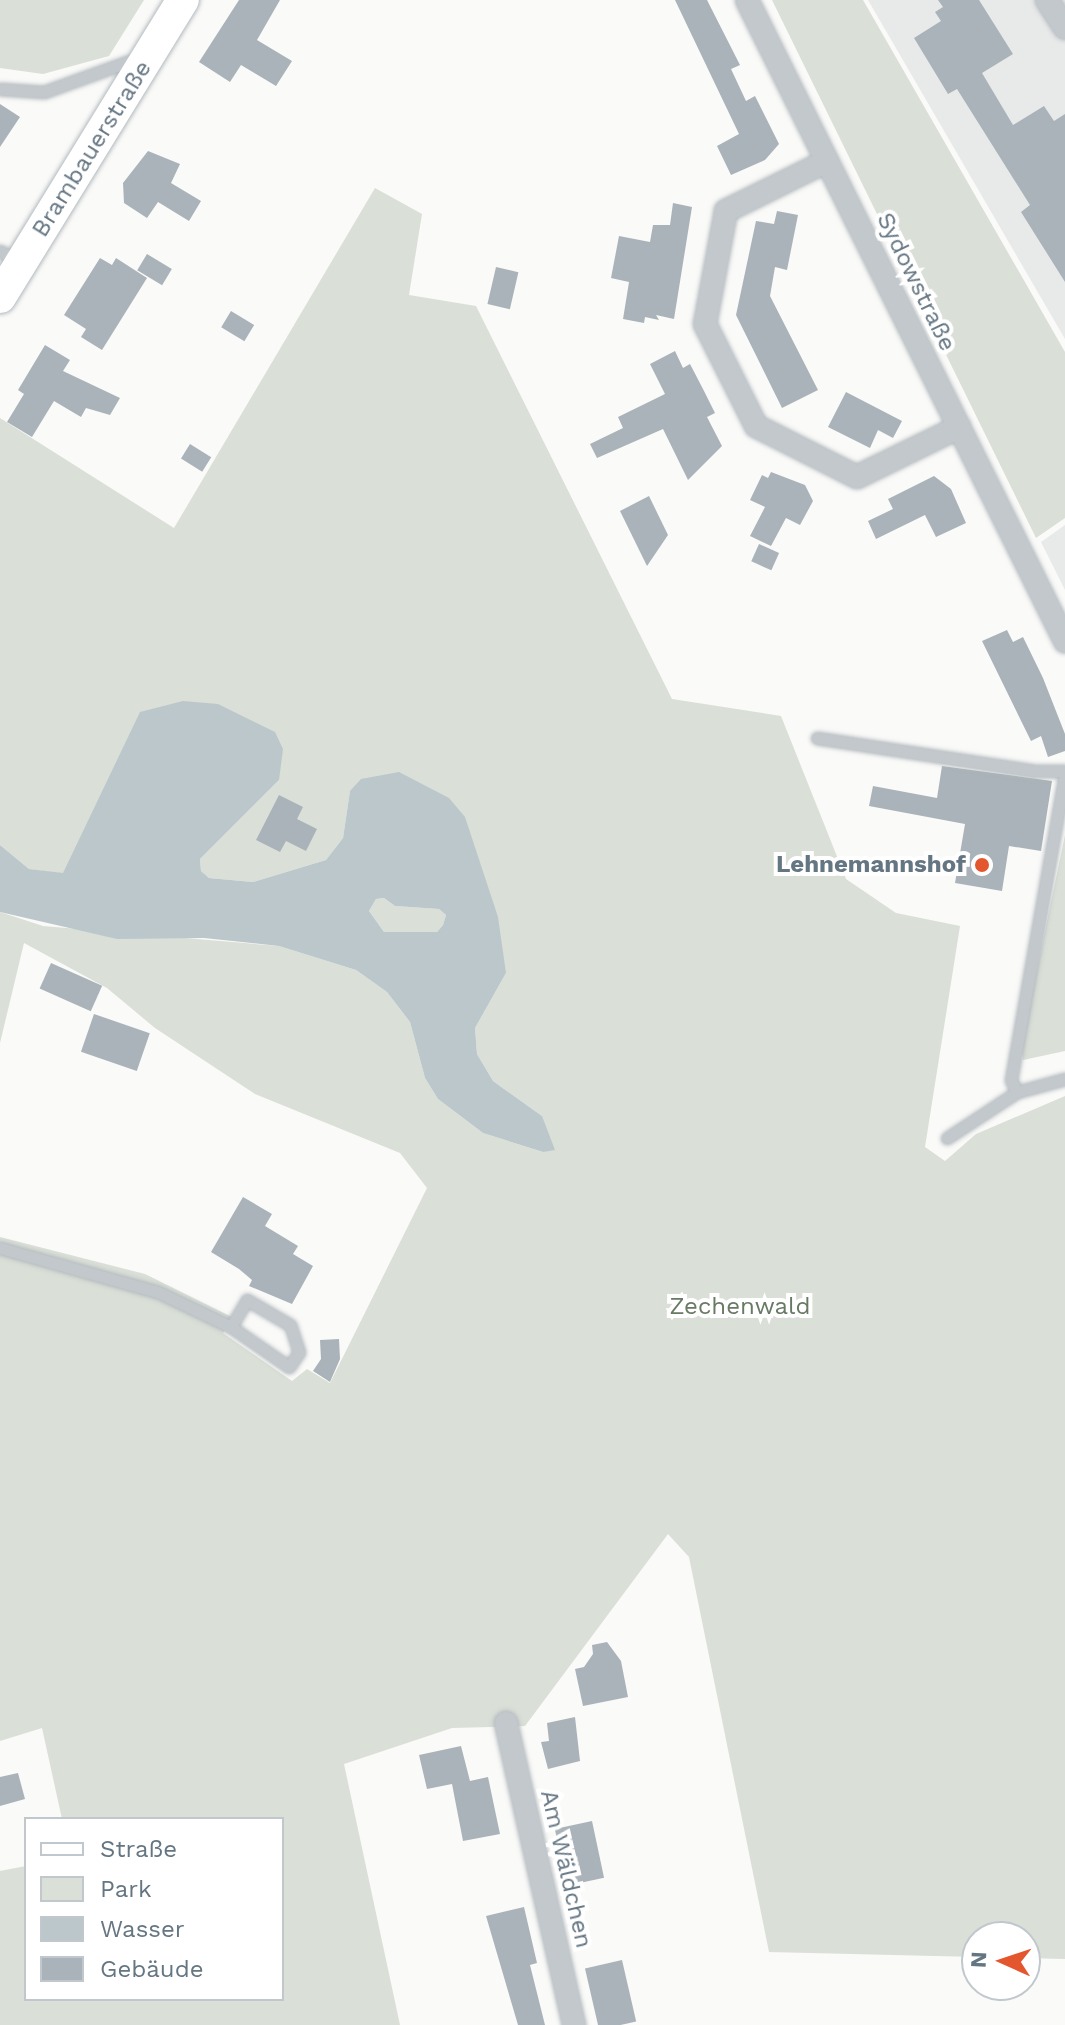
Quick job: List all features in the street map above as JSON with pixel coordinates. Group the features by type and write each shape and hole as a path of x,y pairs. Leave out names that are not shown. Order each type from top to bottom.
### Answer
{"main road":[{"name":"Brambauerstraße","path":"0,297 11,257 150,54 183,0"}],"street":[{"name":"Sydowstraße","path":"747,0 1064,637"},
{"path":"1047,0 1065,28"},
{"path":"827,161 726,211 705,324 756,426 857,477 959,427"},
{"name":"Am Wäldchen","path":"506,1723 574,2025"}],"lane":[{"path":"0,89 44,92 150,54"},
{"path":"817,738 1034,771 1065,772 1011,1080 1017,1092"},
{"path":"947,1138 1017,1092 1065,1079"},
{"path":"0,1248 158,1292 231,1327 289,1367 299,1352 290,1325 247,1300 231,1327"}],"shaded area":[{"path":"868,0 1065,0 1065,339"},
{"path":"1065,525 1065,590 1041,542"}],"green space":[{"path":"0,0 144,0 109,56 43,74 0,68"},
{"path":"772,0 863,0 1065,352 1065,518 1036,538"},
{"name":"Zechenwald","path":"375,188 422,214 409,295 476,306 672,699 781,716 846,879 896,913 960,926 925,1147 945,1161 976,1134 1065,1096 1065,1959 1041,1958 1041,1921 961,1921 961,1957 769,1952 689,1557 668,1534 525,1726 452,1728 344,1764 400,2025 0,2025 0,1871 24,1866 24,2001 284,2001 284,1817 62,1817 42,1728 0,1741 0,1237 145,1274 232,1317 223,1333 292,1381 307,1369 330,1383 427,1188 400,1153 255,1094 155,1028 107,988 24,943 0,1043 0,912 43,926 279,946 356,970 387,992 410,1022 425,1078 438,1099 483,1133 543,1152 542,1116 493,1081 477,1054 475,1028 506,973 350,791 343,838 326,860 253,882 209,878 201,871 200,859 279,780 73,856 63,874 29,869 0,845 0,418 174,528"},
{"path":"1065,835 1065,1051 1023,1060 1021,1046"},
{"path":"384,898 395,906 439,909 446,915 443,925 437,932 384,932 369,911 376,899"}],"water":[{"path":"183,701 218,704 275,732 283,749 279,780 200,859 201,871 209,878 253,882 326,860 343,838 350,791 361,779 399,772 449,798 465,817 498,917 506,973 475,1028 477,1054 493,1081 542,1116 555,1150 543,1152 483,1133 438,1099 425,1078 410,1022 387,992 356,970 279,946 204,938 117,939 0,912 0,845 29,869 63,873 140,712","holes":["384,898 395,906 439,909 446,915 437,932 384,932 369,911 376,899"]}],"building":[{"path":"239,0 280,0 257,40 292,61 276,86 241,65 230,82 199,62"},
{"path":"675,0 707,0 740,65 731,69 746,101 755,96 779,144 765,160 731,175 717,146 739,134"},
{"path":"938,0 979,0 1013,54 982,73 1013,125 1044,106 1054,121 1065,114 1065,282 1021,212 1030,205 957,89 948,94 914,38 941,21 935,12 943,7"},
{"path":"0,104 20,117 0,147"},
{"path":"148,151 180,164 171,183 201,201 189,221 158,202 147,218 124,203 123,183"},
{"path":"673,203 692,207 674,319 656,315 659,320 645,317 644,323 623,319 629,282 611,278 619,236 650,242 653,225 670,225"},
{"path":"777,211 798,215 787,270 775,267 770,296 818,390 782,408 736,315 756,221 774,224"},
{"path":"147,254 172,269 162,285 137,270"},
{"path":"100,258 112,265 116,258 147,278 102,350 81,337 86,329 64,315"},
{"path":"496,267 518,272 510,309 487,304"},
{"path":"231,311 254,325 244,341 221,327"},
{"path":"45,345 70,360 63,371 120,398 110,415 86,408 81,417 54,401 32,437 7,422 24,394 18,390"},
{"path":"675,351 683,368 690,364 715,413 707,417 722,446 688,480 663,429 597,458 590,444 623,428 618,417 665,394 650,364"},
{"path":"846,392 902,421 893,438 878,430 870,448 828,427"},
{"path":"190,444 211,457 202,472 181,458"},
{"path":"771,472 805,485 813,501 800,525 786,518 771,546 750,536 765,507 750,500 762,475 768,478"},
{"path":"934,476 951,489 966,523 936,537 925,515 876,539 868,521 893,509 888,499"},
{"path":"649,496 668,535 647,566 620,511"},
{"path":"759,544 779,553 771,570 751,561"},
{"path":"1007,630 1013,642 1023,637 1043,678 1065,734 1065,751 1048,757 1041,736 1031,741 982,641"},
{"path":"942,766 1052,781 1041,851 1009,846 1002,891 955,883 965,824 869,806 873,786 937,798"},
{"path":"279,795 303,807 297,819 317,829 306,851 286,841 280,852 256,840"},
{"path":"51,963 102,986 91,1011 40,989"},
{"path":"94,1014 150,1033 137,1071 81,1052"},
{"path":"243,1197 272,1214 265,1226 298,1246 293,1254 313,1266 292,1304 249,1286 252,1280 211,1252"},
{"path":"339,1339 340,1359 330,1382 313,1371 321,1359 320,1340"},
{"path":"607,1642 621,1661 628,1697 583,1706 575,1669 584,1667 593,1654 592,1645"},
{"path":"575,1717 580,1761 548,1769 541,1742 549,1741 547,1723"},
{"path":"461,1746 470,1781 488,1777 500,1834 463,1841 452,1784 427,1789 419,1755"},
{"path":"18,1773 25,1799 0,1806 0,1777"},
{"path":"592,1821 604,1878 567,1886 555,1829"},
{"path":"524,1907 537,1963 530,1965 545,2025 518,2025 486,1916"},
{"path":"622,1960 636,2021 598,2025 585,1969"}],"place":[{"name":"Lehnemannshof","path":"982,865"}]}
